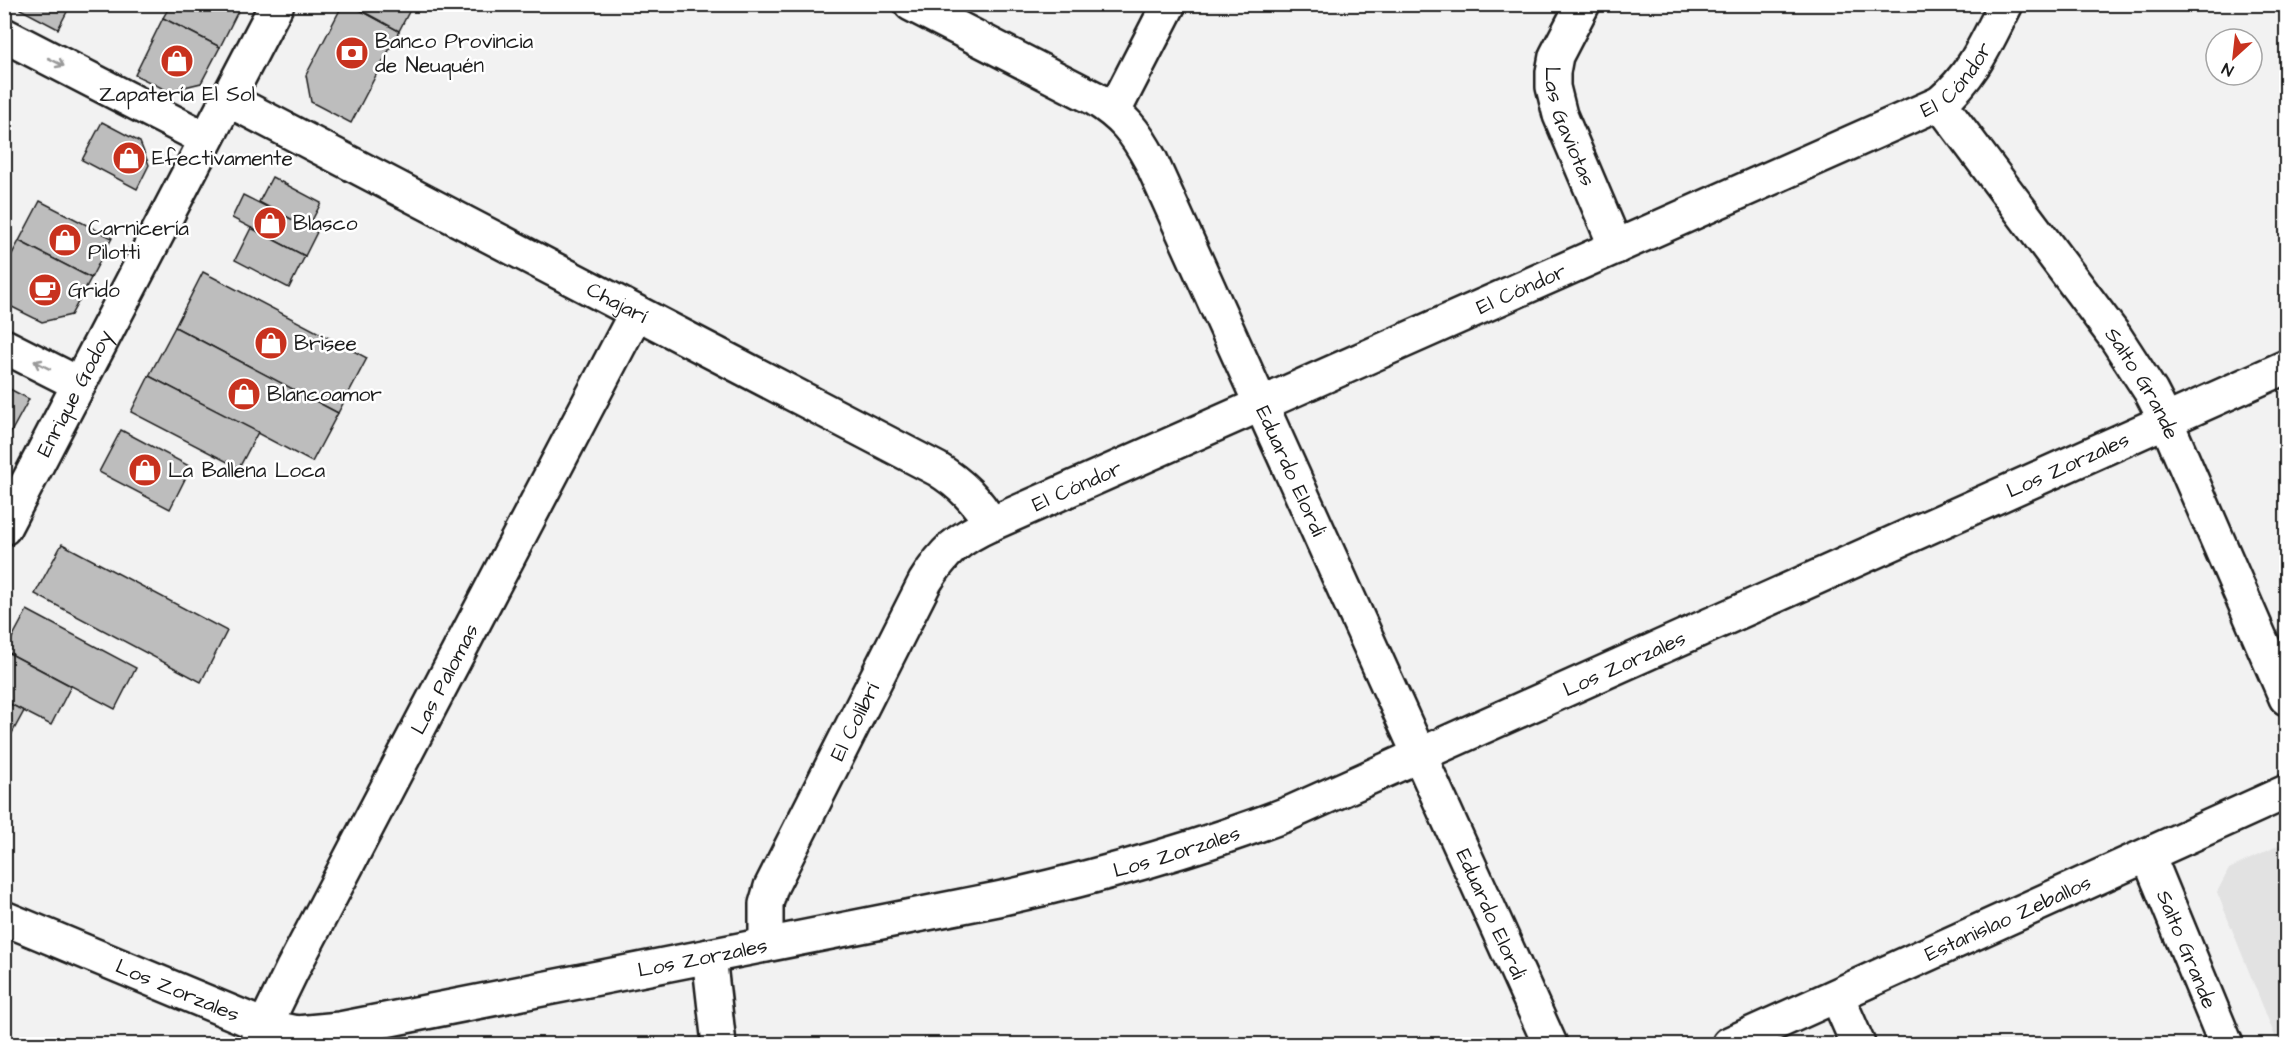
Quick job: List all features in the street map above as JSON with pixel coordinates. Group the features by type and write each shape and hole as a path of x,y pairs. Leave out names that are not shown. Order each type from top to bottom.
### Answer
{"street":[{"name":"Enrique Godoy","path":"4,528 277,4"},
{"name":"Eduardo Elordi","path":"911,4 1114,111 1128,125 1151,161 1550,1044"},
{"path":"1114,111 1168,4"},
{"name":"Las Gaviotas","path":"1582,4 1556,56 1553,87 1560,116 1616,247"},
{"name":"El Cóndor","path":"991,525 1940,103 1958,88 1972,69 2006,4"},
{"path":"4,35 206,139"},
{"name":"Chajarí","path":"227,99 937,469 968,491 991,525"},
{"name":"Salto Grande","path":"1940,103 2116,338 2151,392 2286,698"},
{"name":"Las Palomas","path":"260,1035 636,313"},
{"path":"4,346 79,384"},
{"name":"Los Zorzales","path":"4,918 260,1035 340,1029 1077,882 1223,839 1290,813 2286,367"},
{"name":"El Colibrí","path":"766,945 766,904 771,886 924,582 949,548 967,535 991,525"},
{"name":"Estanislao Zeballos","path":"1729,1044 2286,792"},
{"name":"Salto Grande","path":"2148,855 2226,1044"},
{"path":"709,956 719,1044"},
{"path":"1837,996 1858,1044"}],"shaded area":[{"path":"2286,842 2286,1044 2278,1044 2217,892 2229,869"}],"building":[{"path":"23,4 71,4 58,29 20,9"},
{"path":"171,4 230,4 239,9 220,47 163,18"},
{"name":"Banco Provincia de Neuquén","path":"343,4 349,4 399,31 351,123 311,102 306,75"},
{"path":"349,4 413,4 399,31"},
{"name":"Zapatería El Sol","path":"163,18 220,47 201,83 168,91 135,75"},
{"path":"102,122 140,142 149,165 137,189 82,160"},
{"path":"272,177 321,203 308,228 259,202"},
{"name":"Blasco","path":"243,195 317,232 305,256 232,218"},
{"name":"Carnicería Pilotti","path":"40,201 112,238 91,278 19,241"},
{"path":"251,228 305,256 289,288 235,260"},
{"name":"Grido","path":"19,241 91,278 71,315 42,322 4,303 4,269"},
{"name":"Brisee","path":"203,272 367,358 338,413 175,327"},
{"name":"Blancoamor","path":"175,327 338,413 312,462 149,376"},
{"path":"149,376 258,432 239,468 131,412"},
{"path":"4,386 29,399 4,445"},
{"name":"La Ballena Loca","path":"121,430 191,467 170,509 99,472"},
{"path":"62,544 227,631 201,682 35,594"},
{"path":"27,610 136,668 115,709 5,651"},
{"path":"5,651 71,686 51,725 4,701"},
{"path":"4,701 24,711 4,748"}],"place":[{"name":"Banco Provincia de Neuquén","path":"352,53"},
{"name":"Zapatería El Sol","path":"177,61"},
{"name":"Efectivamente","path":"129,158"},
{"name":"Blasco","path":"270,223"},
{"name":"Carnicería Pilotti","path":"65,240"},
{"name":"Grido","path":"45,290"},
{"name":"Brisee","path":"271,343"},
{"name":"Blancoamor","path":"244,394"},
{"name":"La Ballena Loca","path":"145,470"}]}
